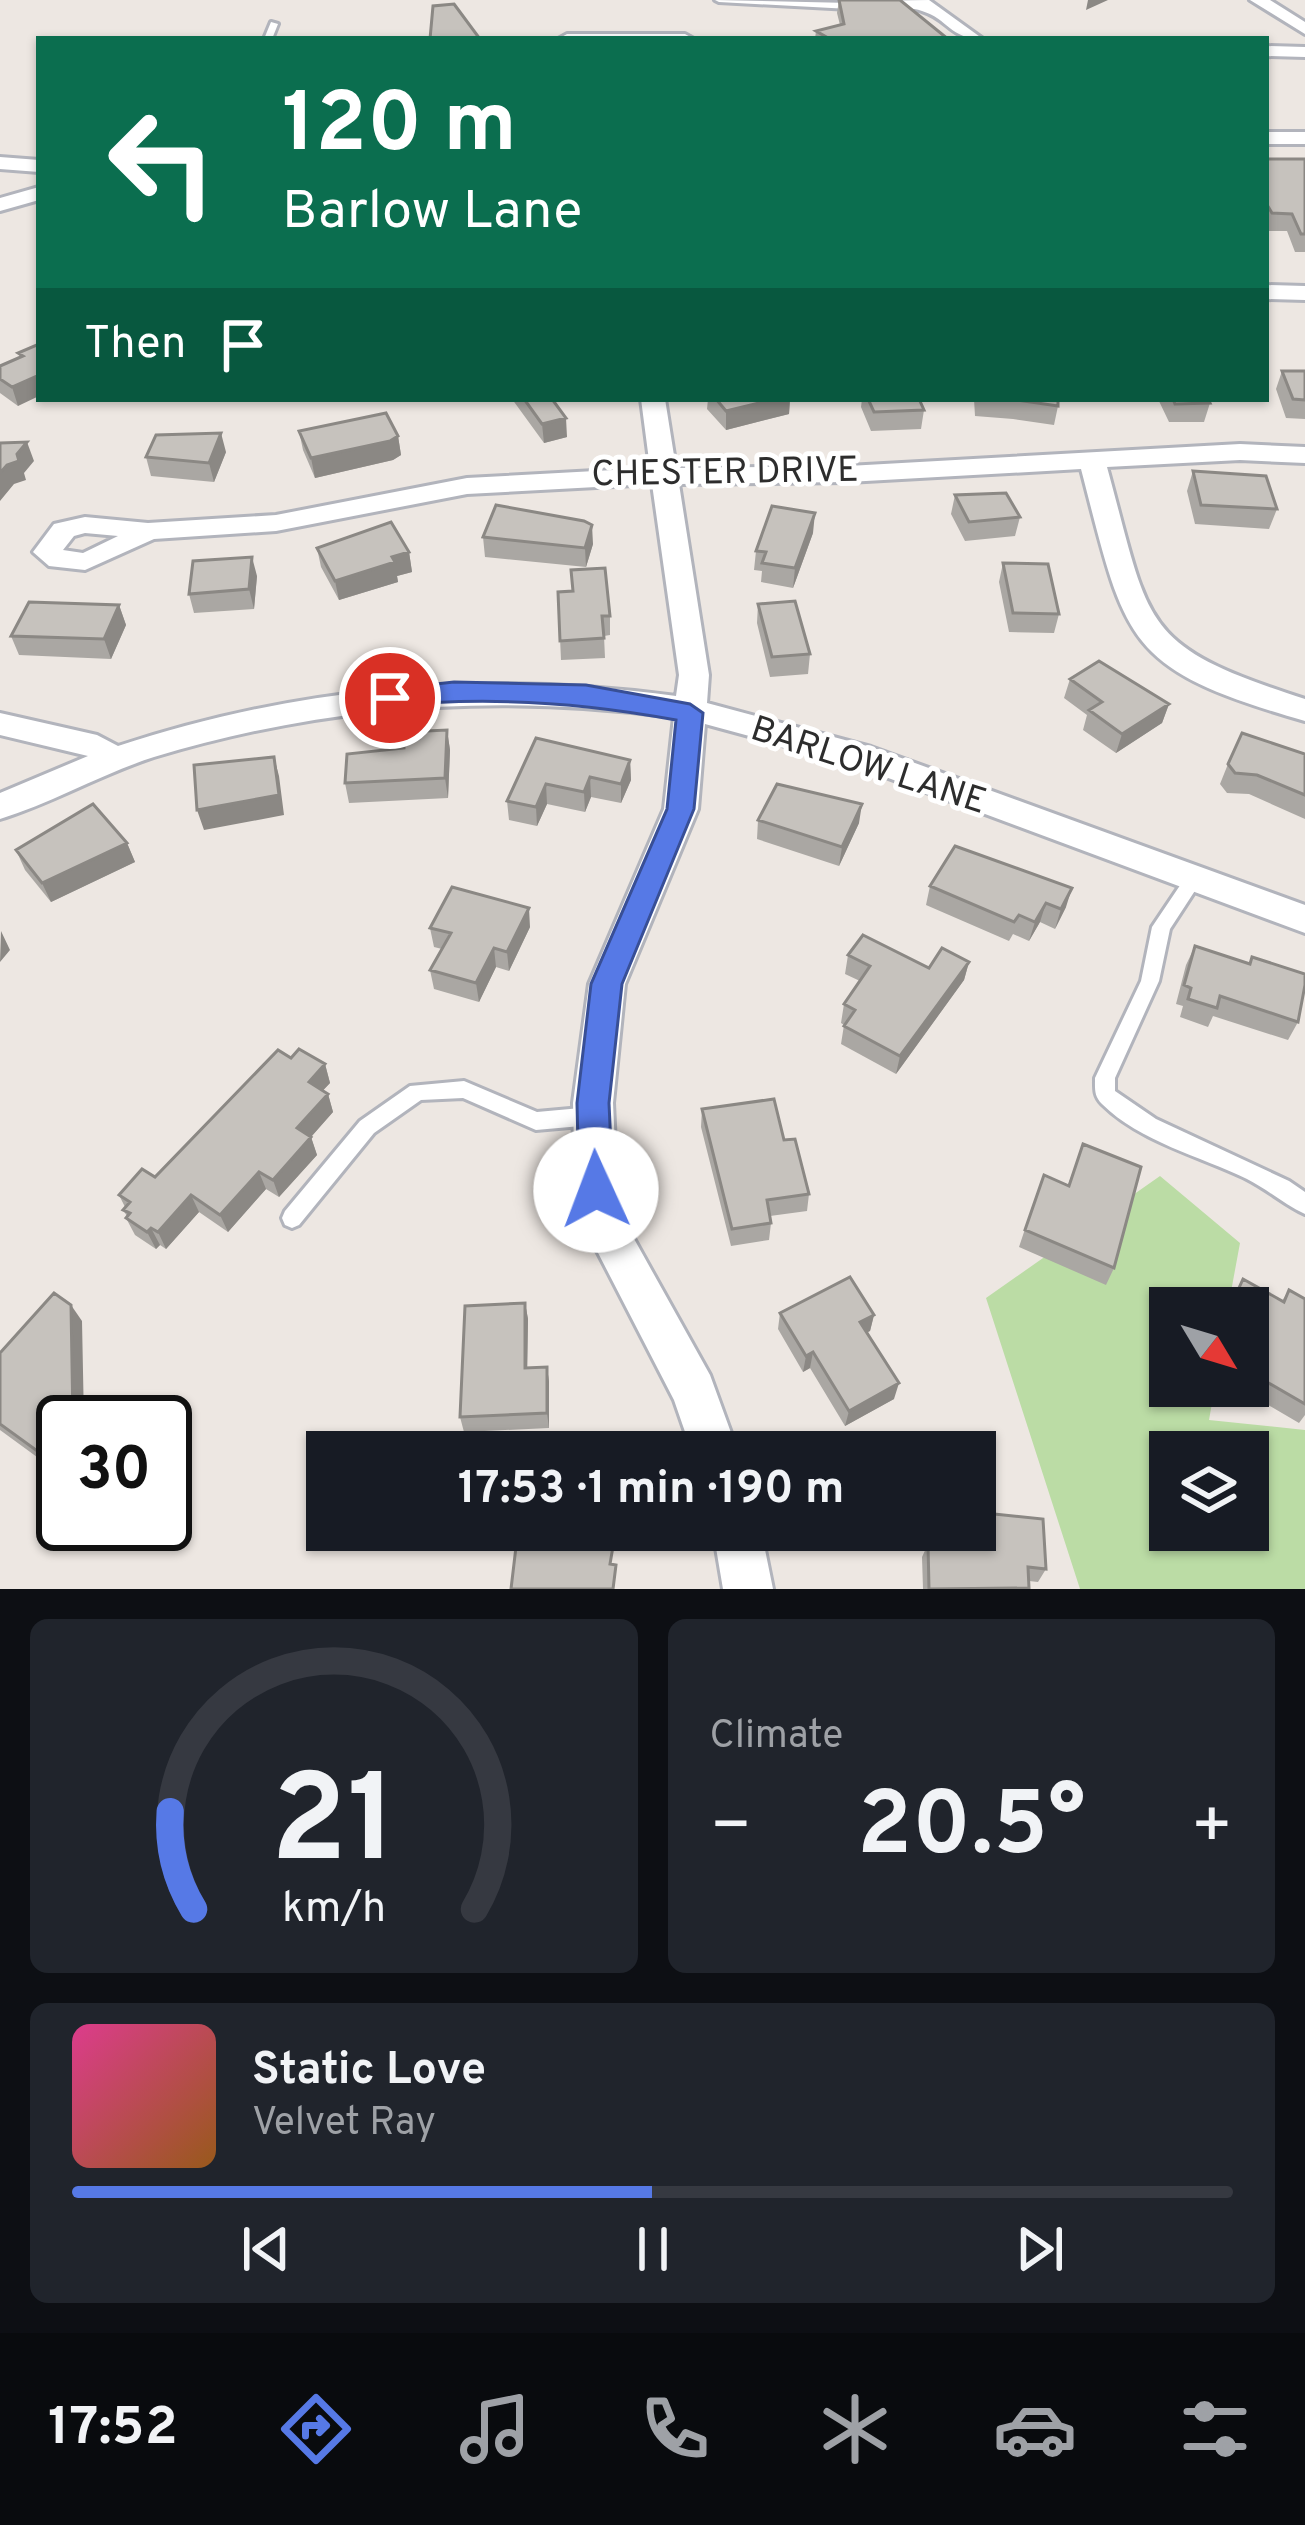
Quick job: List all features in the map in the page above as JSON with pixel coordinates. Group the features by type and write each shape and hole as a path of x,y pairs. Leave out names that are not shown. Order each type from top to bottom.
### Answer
{"street":[{"path":"1258,0 1305,29"},
{"path":"850,6 922,3 970,36"},
{"path":"1269,51 1305,52"},
{"path":"1269,138 1305,138"},
{"path":"0,164 36,166"},
{"path":"0,205 36,195"},
{"path":"1269,292 1305,293"},
{"path":"653,402 694,675 680,809 607,984 593,1115 596,1190 615,1245 694,1391 708,1431"},
{"name":"CHESTER DRIVE","path":"148,531 276,523 467,486 661,475 848,474 1240,452 1305,455"},
{"path":"1092,460 1136,611 1154,643 1248,691 1305,710"},
{"name":"BARLOW LANE","path":"0,807 110,757 358,701 454,691 586,694 690,713 877,763 1191,883 1305,919"},
{"path":"0,724 98,746 110,757"},
{"path":"740,1551 748,1589"}],"lane":[{"path":"718,0 850,6"},
{"path":"269,36 274,24"},
{"path":"1191,883 1161,927 1150,981 1105,1078 1105,1095 1132,1114 1264,1176 1305,1204"},
{"path":"292,1219 367,1127 417,1092 464,1089 536,1121 593,1115"}],"green space":[{"path":"1160,1176 1240,1243 1232,1287 1149,1287 1149,1407 1211,1407 1209,1420 1305,1430 1305,1589 1080,1589 986,1298"}],"building":[{"path":"839,0 900,0 944,36 825,36 816,31 844,24"},
{"path":"454,4 478,36 430,36 433,6"},
{"path":"1269,159 1305,159 1305,234 1292,214 1272,213"},
{"path":"36,345 36,376 12,387 0,379 0,366 23,356 18,353"},
{"path":"1282,371 1305,371 1305,400 1293,399"},
{"path":"526,402 554,402 566,418 542,424"},
{"path":"718,402 763,402 726,411"},
{"path":"869,402 920,402 924,410 874,412"},
{"path":"386,413 398,436 390,441 311,458 299,431"},
{"path":"221,433 209,463 146,457 156,435"},
{"path":"27,442 17,454 19,461 0,473 0,443"},
{"path":"1193,471 1266,476 1277,509 1201,505"},
{"path":"1006,493 1020,517 969,522 955,495"},
{"path":"496,505 584,521 592,525 585,548 483,537"},
{"path":"772,506 815,513 795,568 762,563 766,552 756,551"},
{"path":"391,522 409,552 392,557 395,562 335,581 317,548"},
{"path":"252,557 249,589 189,594 193,561"},
{"path":"1003,563 1048,564 1059,614 1013,613"},
{"path":"605,568 610,616 602,616 604,638 560,641 558,592 573,591 571,570"},
{"path":"795,601 810,654 772,657 758,604"},
{"path":"29,602 119,605 104,639 11,636"},
{"path":"1099,661 1169,704 1122,734 1089,710 1102,702 1070,679"},
{"path":"447,730 445,778 345,783 347,754 404,748 405,732"},
{"path":"1242,733 1305,754 1305,795 1257,775 1235,773 1228,764"},
{"path":"536,738 630,760 621,784 590,777 584,792 546,784 536,807 507,801"},
{"path":"274,757 279,795 197,810 194,765"},
{"path":"777,784 862,804 842,847 758,820"},
{"path":"93,804 127,843 42,883 16,850"},
{"path":"955,846 1072,888 1061,909 1046,903 1035,922 1019,915 1014,922 930,886"},
{"path":"452,887 529,908 507,952 494,948 476,983 430,970 451,933 430,928"},
{"path":"863,935 929,968 942,948 969,962 900,1056 844,1026 855,1010 844,1004 870,966 848,955"},
{"path":"1195,946 1250,964 1252,957 1305,974 1298,1022 1220,996 1217,1008 1188,999 1191,988 1184,985"},
{"path":"299,1049 325,1064 309,1082 328,1094 297,1128 311,1137 273,1180 259,1172 220,1215 191,1195 158,1232 151,1228 147,1232 126,1218 130,1213 123,1210 130,1202 119,1195 142,1169 155,1177 278,1050 291,1058"},
{"path":"774,1099 784,1140 795,1139 809,1194 767,1200 771,1223 732,1229 702,1109"},
{"path":"1083,1144 1141,1167 1114,1268 1025,1230 1044,1175 1069,1186"},
{"path":"850,1277 874,1315 860,1322 899,1383 849,1411 813,1352 806,1356 780,1313"},
{"path":"1289,1290 1305,1299 1305,1404 1269,1383 1269,1294 1284,1302"},
{"path":"54,1293 71,1305 73,1395 36,1395 36,1450 0,1424 0,1353"},
{"path":"525,1303 525,1368 547,1367 547,1413 460,1417 465,1306"},
{"path":"996,1514 1043,1519 1046,1569 1028,1567 1029,1588 929,1589 928,1551 996,1551"},
{"path":"516,1551 612,1551 613,1589 511,1589"}],"route":[{"path":"390,698 454,691 586,694 690,713 680,809 607,984 593,1103 596,1190"}]}
